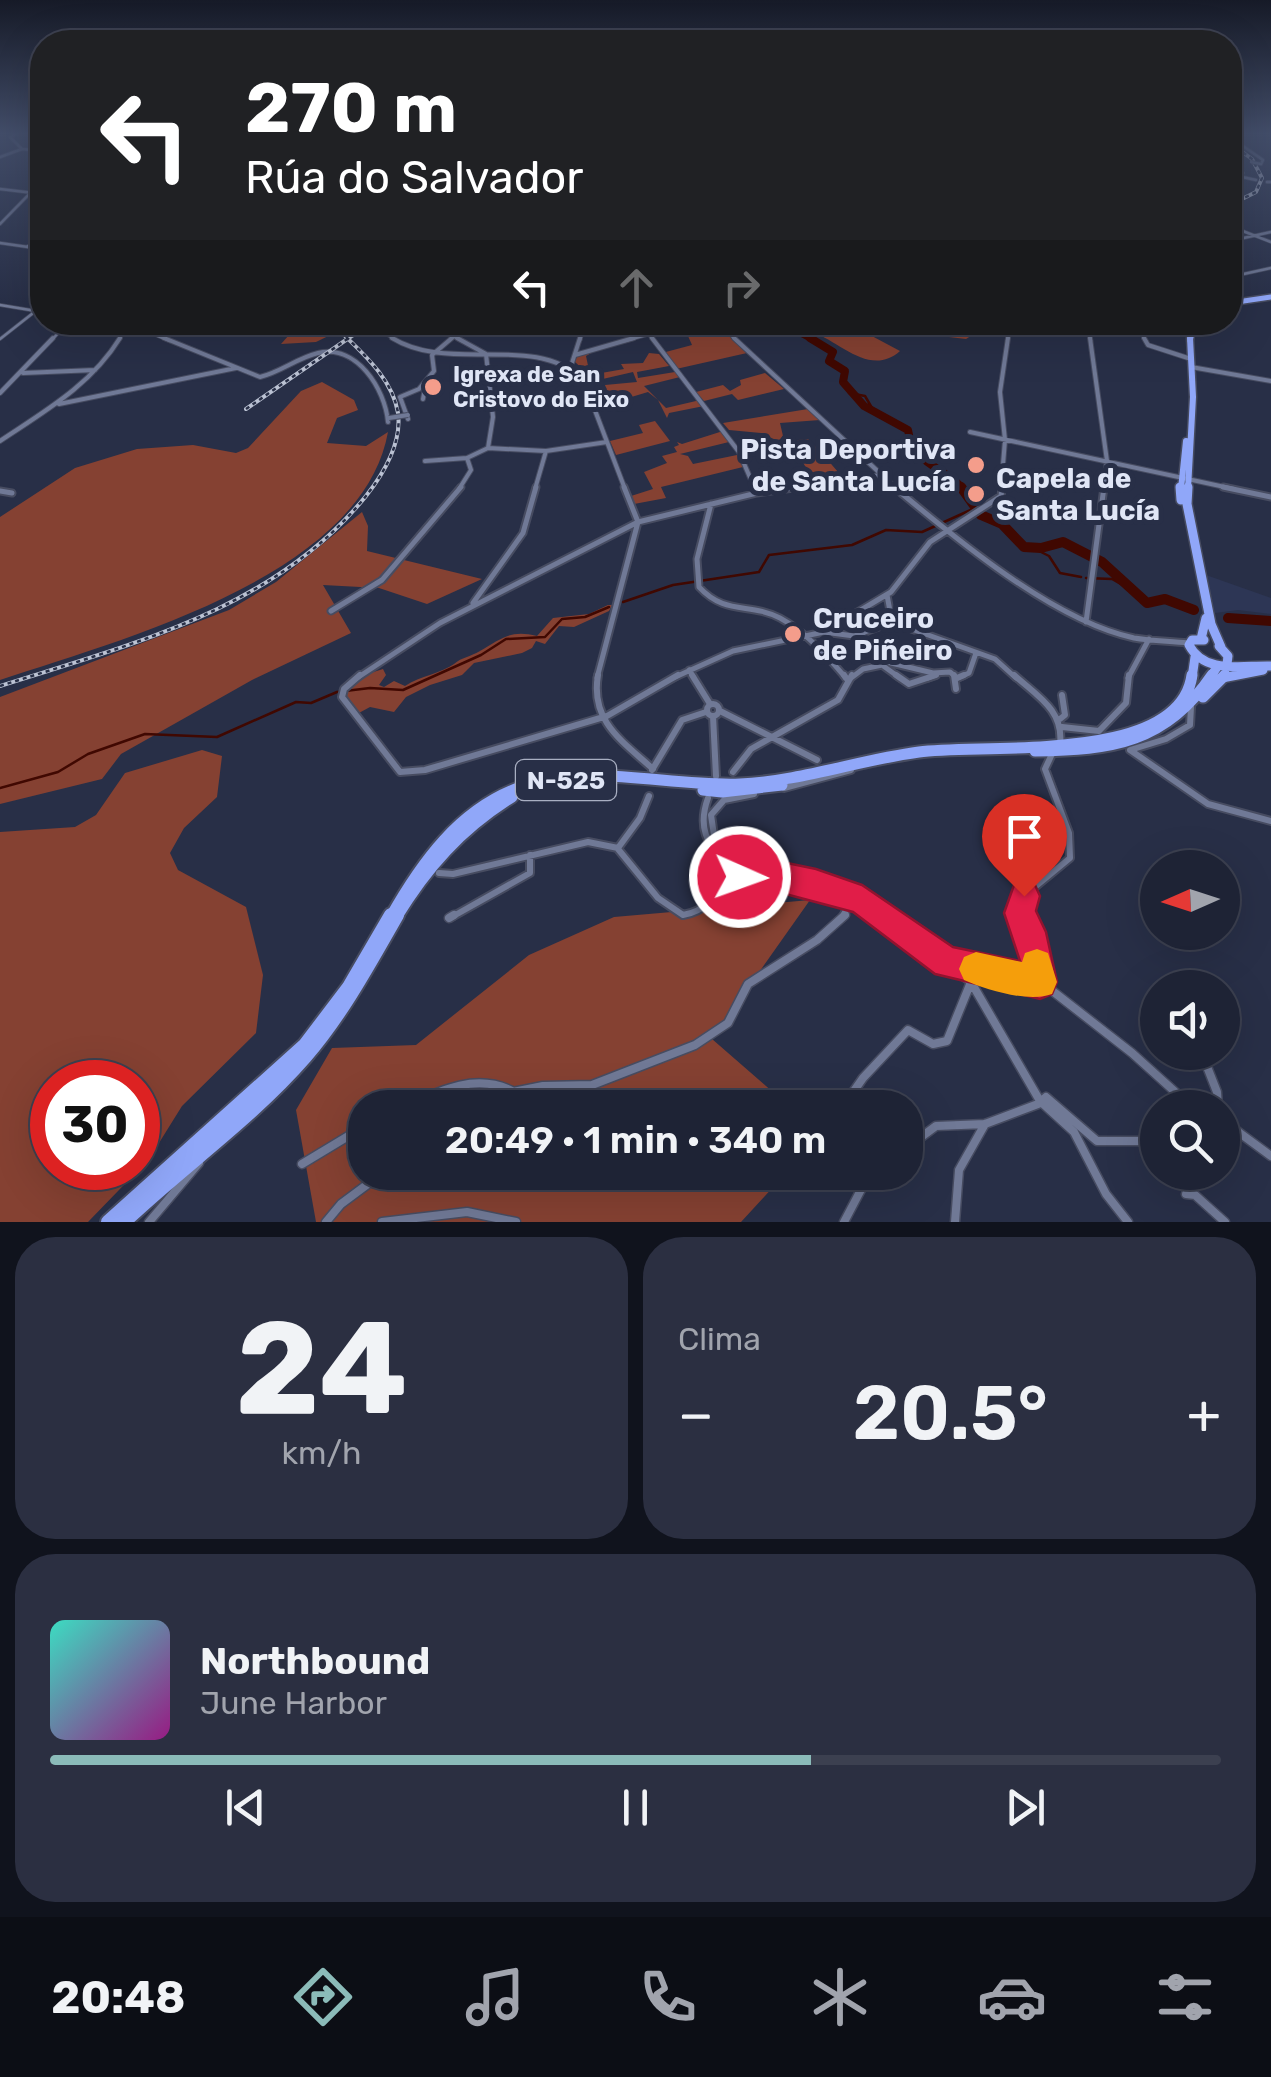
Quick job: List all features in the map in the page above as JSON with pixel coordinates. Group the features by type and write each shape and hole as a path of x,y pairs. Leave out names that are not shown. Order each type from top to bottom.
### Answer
{"highway":[{"path":"1242,301 1271,297"},
{"path":"1188,709 1192,651 1202,639 1207,620 1183,510 1190,428 1190,335"},
{"path":"1183,478 1211,624 1223,649 1222,665"},
{"path":"1202,639 1271,667"},
{"path":"1192,651 1222,665 1271,667"},
{"name":"N-525","path":"124,1222 305,1045 355,977 412,878 463,821 493,800 536,782 569,775 648,774 741,784 922,751 1076,750 1146,736 1188,709 1222,665"},
{"path":"1188,709 1225,675 1271,667"},
{"name":"N-525","path":"108,1222 286,1078 352,998 428,866 447,844 497,805 538,787 578,779 598,777 722,792 768,788 940,754 1056,748 1140,731 1188,709"}],"street":[{"path":"8,189 30,192"},
{"path":"0,224 30,192"},
{"path":"1242,231 1271,242"},
{"path":"1242,239 1271,232"},
{"path":"0,244 30,247"},
{"path":"1242,275 1271,268"},
{"path":"0,305 30,308"},
{"path":"0,339 30,316"},
{"path":"0,393 57,335"},
{"path":"0,441 58,404 97,370 121,335"},
{"path":"155,335 236,368 268,376 314,355 334,353 374,381 389,420 408,417 400,396 426,382"},
{"path":"389,335 432,355 545,360 571,366 584,379 638,522 595,691 600,717 648,774 682,720 720,710 816,760"},
{"path":"571,366 580,335"},
{"path":"575,355 646,335 718,421 739,452 757,493"},
{"path":"731,335 942,528 1086,623 1192,651"},
{"path":"881,475 757,493 638,522 471,606 389,655 344,692 400,772 425,770 600,717 734,650 824,632 887,595 942,528 984,510 1001,496 1006,440 1000,392 1008,335"},
{"path":"1086,623 1107,461 1090,335"},
{"path":"1142,335 1148,345 1191,363 1271,381"},
{"path":"432,355 454,337 484,352 493,417 488,448"},
{"path":"423,399 426,382 434,370 432,355"},
{"path":"58,404 236,368"},
{"path":"23,373 97,370"},
{"path":"970,432 1271,497"},
{"path":"425,461 467,458 488,448 546,451 607,442"},
{"path":"471,606 523,534 546,451"},
{"path":"331,611 382,580 394,568 469,477 467,458"},
{"path":"0,491 12,493"},
{"path":"711,504 697,559 697,584 719,608 775,616 846,678"},
{"path":"887,595 892,622"},
{"path":"824,632 841,638 863,636 876,623 892,622 995,659 1061,723 1098,731 1112,712 1126,703 1126,681 1149,639"},
{"path":"863,636 881,653 883,663 910,684 950,672 957,678 966,677 976,653"},
{"path":"733,772 740,758 751,749 838,700 846,678 860,668 883,663 936,675"},
{"path":"688,670 710,711 717,740 716,776"},
{"path":"956,689 957,678"},
{"path":"1040,982 1030,932 1019,906 1024,896 1070,858 1069,833 1044,769 1056,748 1065,716 1062,695"},
{"path":"1182,731 1188,709"},
{"path":"1182,731 1188,709"},
{"path":"1110,739 1136,736 1188,709"},
{"path":"1182,731 1130,750 1208,804 1271,822"},
{"path":"438,873 588,842 618,848 658,902 674,913 692,914 711,906 732,875 731,861 711,832 711,815 724,800 831,778 854,769"},
{"path":"618,848 640,818 648,796"},
{"path":"708,798 702,812 703,833 715,854 731,861 738,859 763,873 816,884 878,908 971,982 1040,1101 1074,1132 1106,1194 1128,1222"},
{"path":"449,918 530,873 530,856"},
{"path":"742,875 746,866"},
{"path":"732,875 763,873"},
{"path":"523,1090 592,1084 695,1045 728,1024 748,984 817,940 846,914 853,897"},
{"path":"946,962 1040,982 1173,1090"},
{"path":"854,1090 908,1030 932,1044 947,1040 971,982"},
{"path":"447,1090 485,1082 503,1084 510,1090"},
{"path":"923,1136 936,1126 985,1124 1046,1097 1097,1141 1140,1142"},
{"path":"955,1222 958,1170 985,1124"},
{"path":"1240,1133 1271,1156"},
{"path":"302,1164 348,1136"},
{"path":"149,1222 198,1165 200,1146"},
{"path":"326,1222 360,1190"},
{"path":"844,1222 862,1190"},
{"path":"1186,1194 1195,1195 1225,1222"},
{"path":"382,1222 466,1212 516,1222"}],"shaded area":[{"path":"289,335 330,335 316,342 281,344"},
{"path":"730,335 747,353 676,369 662,353 692,345 688,336"},
{"path":"819,335 870,335 900,351 878,361 856,355"},
{"path":"932,335 972,335 966,339"},
{"path":"593,352 586,356 590,375 624,369 621,364 643,363 649,353 659,354 669,366 637,372 638,378 675,372 680,377 644,386 658,400 648,392 628,398 608,396 605,385 637,382 633,372 594,381 591,389 586,372 575,362 577,356"},
{"path":"765,373 784,389 738,400 732,394 704,401 696,392 723,385 730,391 741,385 740,380"},
{"path":"322,382 354,400 358,410 337,418 327,443 366,446 388,432 369,483 333,526 285,564 229,595 107,645 0,680 0,517 75,468 137,449 193,445 236,453 248,448 301,391"},
{"path":"694,394 704,406 669,413 667,418 658,400 666,408 696,401"},
{"path":"808,409 820,420 780,423 783,436 778,441 761,433 729,430 723,423"},
{"path":"655,421 670,441 616,455 610,441 643,433 639,425"},
{"path":"723,431 729,442 680,454 688,456 693,464 737,455 743,467 661,487 666,498 634,504 631,496 653,489 644,472 667,463 662,456 677,452 677,442 682,444"},
{"path":"808,439 821,452 848,446 854,453 826,458 844,479 816,483 789,441"},
{"path":"362,512 368,526 367,551 482,579 427,604 379,588 323,585 351,633 252,680 121,754 102,779 0,804 0,697 229,610 276,582"},
{"path":"1206,575 1271,598 1271,614 1238,610 1215,613"},
{"path":"612,605 609,611 574,627 559,626 545,644 536,641 522,653 474,663 462,675 406,697 394,712 370,707 357,714 344,696 346,689 364,675 383,669 386,675 379,685 384,687 394,681 405,686 506,636 537,636 553,618 589,614"},
{"path":"202,750 222,756 217,797 184,828 170,853 178,870 246,907 263,975 256,1033 182,1106 160,1141 160,1060 30,1060 30,1190 119,1190 88,1222 0,1222 0,832 75,827 96,815 125,773"},
{"path":"810,900 712,1039 770,1090 348,1090 348,1190 770,1190 741,1222 316,1222 296,1110 332,1048 416,1045 529,955 614,917"}],"waterway":[{"path":"804,335 814,341"},
{"path":"810,338 814,341"},
{"path":"814,341 833,352 829,361 845,371 843,382 864,406 908,430 923,459 961,487"},
{"path":"849,393 865,396 872,408 908,430"},
{"path":"961,487 981,515 1002,524 1024,547 1041,548 1063,542 1102,562 1147,603 1165,599 1194,610"},
{"path":"623,602 673,585 759,572 769,555 852,545 886,530 922,532 977,507"},
{"path":"1033,548 1049,556 1060,573 1081,577"},
{"path":"1086,578 1112,579 1133,591"},
{"path":"0,788 58,772 88,754 145,734 217,737 296,702 311,703 337,692 370,688 403,690 481,655 506,639 545,637 562,619 585,617 609,607"},
{"path":"1228,618 1271,621"}],"railway":[{"path":"1242,199 1257,189"},
{"path":"344,335 348,339"},
{"path":"348,339 353,335"},
{"path":"0,686 198,618 245,595 330,535 379,478 390,457 399,424 389,386 348,339"},
{"path":"246,409 348,339"}],"slow traffic":[{"path":"976,969 1040,982 1037,965"}],"place":[{"name":"Igrexa de San Cristovo do Eixo","path":"433,387"},
{"name":"Pista Deportiva de Santa Lucía","path":"976,465"},
{"name":"Capela de Santa Lucía","path":"976,494"},
{"name":"Cruceiro de Piñeiro","path":"793,634"}],"route":[{"path":"740,877 763,873 816,884 862,900 878,908 946,962 1040,982 1030,932 1020,913 1024,896"}]}
